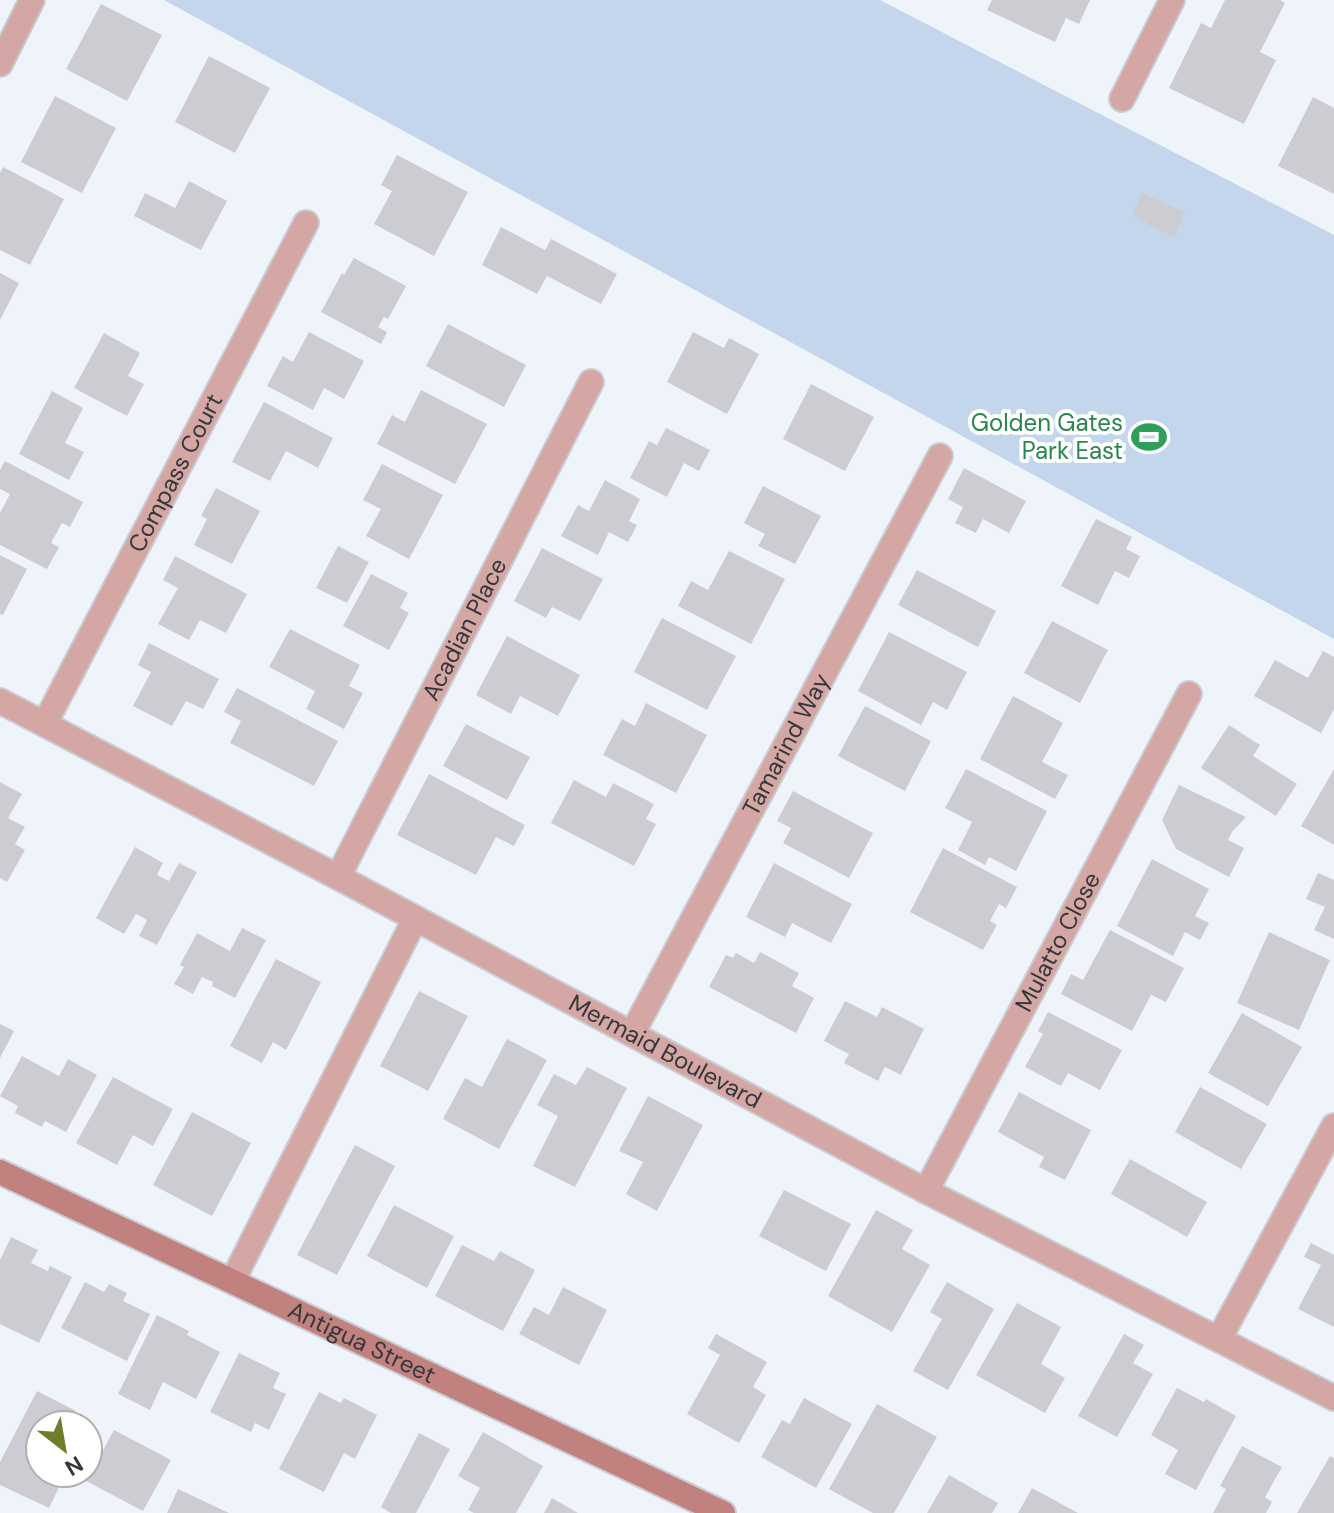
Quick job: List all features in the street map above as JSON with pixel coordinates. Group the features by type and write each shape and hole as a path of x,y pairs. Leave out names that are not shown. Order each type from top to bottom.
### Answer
{"street":[{"path":"0,64 32,0"},
{"path":"1122,99 1172,0"},
{"name":"Compass Court","path":"45,723 306,223"},
{"name":"Acadian Place","path":"338,877 591,382"},
{"name":"Tamarind Way","path":"632,1034 940,456"},
{"name":"Mulatto Close","path":"926,1191 1189,694"},
{"name":"Mermaid Boulevard","path":"0,701 338,877 926,1191 1334,1398"},
{"path":"233,1280 415,919"},
{"path":"1219,1339 1334,1126"},
{"name":"Antigua Street","path":"0,1172 723,1513"}],"shaded area":[{"name":"Golden Gates Park East","path":"164,0 880,0 1334,235 1334,639"}],"building":[{"path":"992,0 1090,0 1079,24 1066,18 1055,42 987,10"},
{"path":"1225,0 1280,0 1285,3 1260,52 1276,60 1244,124 1169,88 1201,23 1211,28"},
{"path":"101,4 162,35 127,101 66,69"},
{"path":"209,56 270,88 235,153 175,122"},
{"path":"55,96 116,128 82,193 21,162"},
{"path":"1313,97 1334,108 1334,194 1278,166"},
{"path":"397,155 468,192 434,256 374,224 392,191 381,185"},
{"path":"3,167 64,199 30,265 0,250 0,173"},
{"path":"189,181 227,201 201,250 134,216 145,193 175,208"},
{"path":"1142,193 1185,212 1174,237 1132,215"},
{"path":"501,227 545,250 551,239 617,274 601,304 547,276 537,294 482,265"},
{"path":"354,258 406,286 388,319 384,317 378,327 387,332 381,344 321,312 342,273 344,275"},
{"path":"0,273 19,283 0,320"},
{"path":"448,324 526,365 504,407 426,366"},
{"path":"309,332 364,361 344,399 324,388 313,410 267,386 283,356 293,362"},
{"path":"693,332 724,348 729,338 759,354 727,414 667,382"},
{"path":"104,333 140,353 128,376 144,384 127,416 74,388"},
{"path":"811,384 874,417 845,471 783,439"},
{"path":"421,390 487,424 455,484 377,444 392,415 405,422"},
{"path":"52,391 83,408 65,443 84,452 69,480 19,454"},
{"path":"264,402 333,438 318,468 286,451 270,481 232,462"},
{"path":"666,428 710,450 699,471 684,463 667,497 630,478 649,441 657,445"},
{"path":"5,461 83,502 70,527 62,523 51,543 59,547 47,569 0,545 0,513 10,494 0,489 0,470"},
{"path":"382,464 443,495 409,559 366,536 381,509 363,500"},
{"path":"964,468 1026,501 1009,533 983,519 976,533 955,523 963,507 948,499"},
{"path":"605,480 640,499 629,521 637,525 628,542 609,532 598,555 561,536 578,505 589,511"},
{"path":"763,486 821,516 795,564 758,546 765,534 744,523"},
{"path":"216,488 260,511 232,564 194,545 207,519 201,516"},
{"path":"1096,519 1132,537 1126,549 1140,556 1129,578 1115,571 1098,605 1061,586"},
{"path":"338,546 369,562 347,603 316,588"},
{"path":"542,548 603,579 580,621 552,607 546,618 514,601"},
{"path":"729,551 785,579 751,644 678,606 691,581 708,590"},
{"path":"0,555 27,569 3,615 0,614"},
{"path":"175,556 247,594 226,633 200,620 189,640 158,624 178,588 163,580"},
{"path":"917,570 996,611 978,647 898,605"},
{"path":"371,574 408,593 400,608 409,613 389,650 343,626"},
{"path":"662,618 736,656 707,710 634,672"},
{"path":"1052,621 1108,650 1080,703 1024,673"},
{"path":"290,629 360,665 349,686 363,693 344,729 306,709 315,691 269,667"},
{"path":"889,632 967,672 947,710 933,702 921,725 858,691"},
{"path":"507,636 580,675 558,716 520,696 511,714 476,695"},
{"path":"149,643 219,679 203,709 186,701 172,726 133,706 151,672 138,665"},
{"path":"1323,651 1334,657 1334,709 1321,733 1254,696 1275,660 1308,678"},
{"path":"237,688 338,741 314,786 230,743 241,721 224,712"},
{"path":"1013,696 1063,723 1042,762 1068,775 1055,799 980,759"},
{"path":"646,703 707,735 676,793 603,755 622,719 635,726"},
{"path":"865,706 931,741 905,791 838,756"},
{"path":"466,724 530,757 507,800 443,766"},
{"path":"1229,725 1260,745 1253,756 1297,784 1276,816 1201,768"},
{"path":"966,769 1047,811 1016,871 989,857 985,865 958,850 972,822 945,808"},
{"path":"1334,769 1334,845 1301,826"},
{"path":"429,774 525,825 514,846 496,837 476,875 397,835"},
{"path":"574,780 606,797 613,783 654,804 646,819 656,824 634,866 551,823"},
{"path":"0,782 22,794 8,818 25,827 15,844 25,850 7,882 0,878"},
{"path":"1179,785 1246,817 1228,840 1244,848 1229,877 1176,849 1162,820"},
{"path":"793,791 873,833 849,878 783,843 791,828 777,821"},
{"path":"135,847 163,863 157,875 169,881 179,863 197,872 157,945 139,936 147,920 136,914 124,934 96,918"},
{"path":"943,848 1017,887 1006,908 999,904 990,921 997,925 983,950 910,912"},
{"path":"1152,859 1209,889 1195,916 1209,923 1200,940 1185,932 1173,956 1117,926"},
{"path":"774,863 852,904 831,943 792,923 785,937 746,917"},
{"path":"1318,873 1334,880 1334,939 1314,930 1325,907 1306,899"},
{"path":"242,928 266,940 235,998 202,977 193,994 174,984 197,933 230,951"},
{"path":"1110,930 1184,968 1166,1002 1151,995 1132,1031 1061,994 1071,974 1083,980"},
{"path":"1269,932 1330,960 1299,1030 1237,1003"},
{"path":"760,952 799,973 792,986 814,998 796,1033 709,987 726,955 733,958 736,953 754,963"},
{"path":"276,959 321,982 286,1050 273,1042 262,1063 230,1046"},
{"path":"419,991 468,1016 428,1091 380,1066"},
{"path":"845,1001 877,1017 882,1007 924,1029 901,1075 885,1067 878,1081 844,1063 849,1054 824,1041"},
{"path":"1048,1012 1122,1050 1100,1090 1068,1073 1061,1086 1025,1067 1043,1034 1038,1031"},
{"path":"1242,1013 1302,1047 1268,1106 1208,1073"},
{"path":"0,1024 14,1031 0,1058"},
{"path":"507,1039 547,1060 499,1149 443,1119 465,1078 482,1087"},
{"path":"22,1056 59,1076 68,1059 97,1075 66,1132 45,1121 42,1127 15,1113 18,1106 0,1096"},
{"path":"587,1067 627,1088 575,1187 533,1166 558,1116 537,1105 554,1074 576,1085"},
{"path":"113,1077 173,1109 153,1146 133,1135 117,1165 76,1143"},
{"path":"1200,1087 1267,1124 1241,1169 1175,1132"},
{"path":"1019,1092 1091,1130 1065,1180 1039,1167 1044,1157 998,1132"},
{"path":"648,1096 703,1125 657,1211 626,1194 643,1162 619,1151"},
{"path":"192,1112 251,1143 212,1216 153,1185"},
{"path":"355,1145 395,1166 337,1275 297,1255"},
{"path":"1130,1159 1207,1202 1187,1237 1111,1194"},
{"path":"784,1190 851,1224 826,1271 759,1236"},
{"path":"394,1205 454,1236 427,1288 367,1256"},
{"path":"876,1210 913,1230 902,1249 930,1265 892,1332 828,1296"},
{"path":"11,1237 38,1250 31,1263 48,1271 50,1266 72,1277 39,1343 0,1324 0,1260"},
{"path":"1311,1243 1334,1255 1334,1327 1298,1309 1321,1265 1304,1257"},
{"path":"462,1245 494,1261 500,1251 535,1270 503,1331 435,1296"},
{"path":"85,1282 104,1292 109,1284 127,1293 123,1301 150,1314 127,1361 61,1328"},
{"path":"947,1282 994,1309 948,1390 913,1371 942,1319 930,1312"},
{"path":"563,1287 607,1310 579,1365 519,1334 534,1307 549,1315"},
{"path":"1017,1303 1061,1327 1041,1364 1065,1378 1045,1413 976,1375"},
{"path":"157,1315 189,1331 187,1335 220,1352 196,1399 163,1382 150,1410 118,1394"},
{"path":"716,1334 767,1362 753,1387 766,1395 739,1443 687,1414 720,1355 708,1348"},
{"path":"1124,1334 1144,1345 1133,1363 1153,1374 1117,1437 1078,1416"},
{"path":"239,1353 280,1373 273,1388 286,1394 269,1430 255,1423 251,1432 210,1412"},
{"path":"1177,1388 1204,1402 1206,1399 1236,1416 1196,1490 1165,1474 1178,1450 1151,1435"},
{"path":"37,1391 72,1409 28,1409"},
{"path":"319,1392 341,1403 344,1398 377,1415 355,1459 344,1453 324,1492 279,1469"},
{"path":"804,1398 852,1424 816,1488 761,1457 782,1420 790,1424"},
{"path":"877,1404 937,1437 894,1513 873,1513 829,1489"},
{"path":"24,1416 24,1489 58,1489 49,1508 0,1485 0,1462"},
{"path":"114,1430 171,1460 143,1511 101,1489 104,1489 104,1448"},
{"path":"483,1432 543,1466 516,1513 474,1513 468,1510 480,1488 458,1476"},
{"path":"419,1433 450,1449 416,1513 391,1513 381,1507"},
{"path":"1242,1446 1282,1467 1265,1497 1272,1502 1266,1513 1213,1513 1226,1489 1220,1486"},
{"path":"1330,1456 1334,1458 1334,1513 1297,1513"},
{"path":"949,1475 998,1503 992,1513 927,1513"},
{"path":"1032,1488 1078,1513 1018,1513"},
{"path":"178,1489 229,1513 167,1513"},
{"path":"552,1498 578,1513 544,1513"}],"place":[{"name":"Golden Gates Park East","path":"1149,437"}]}
